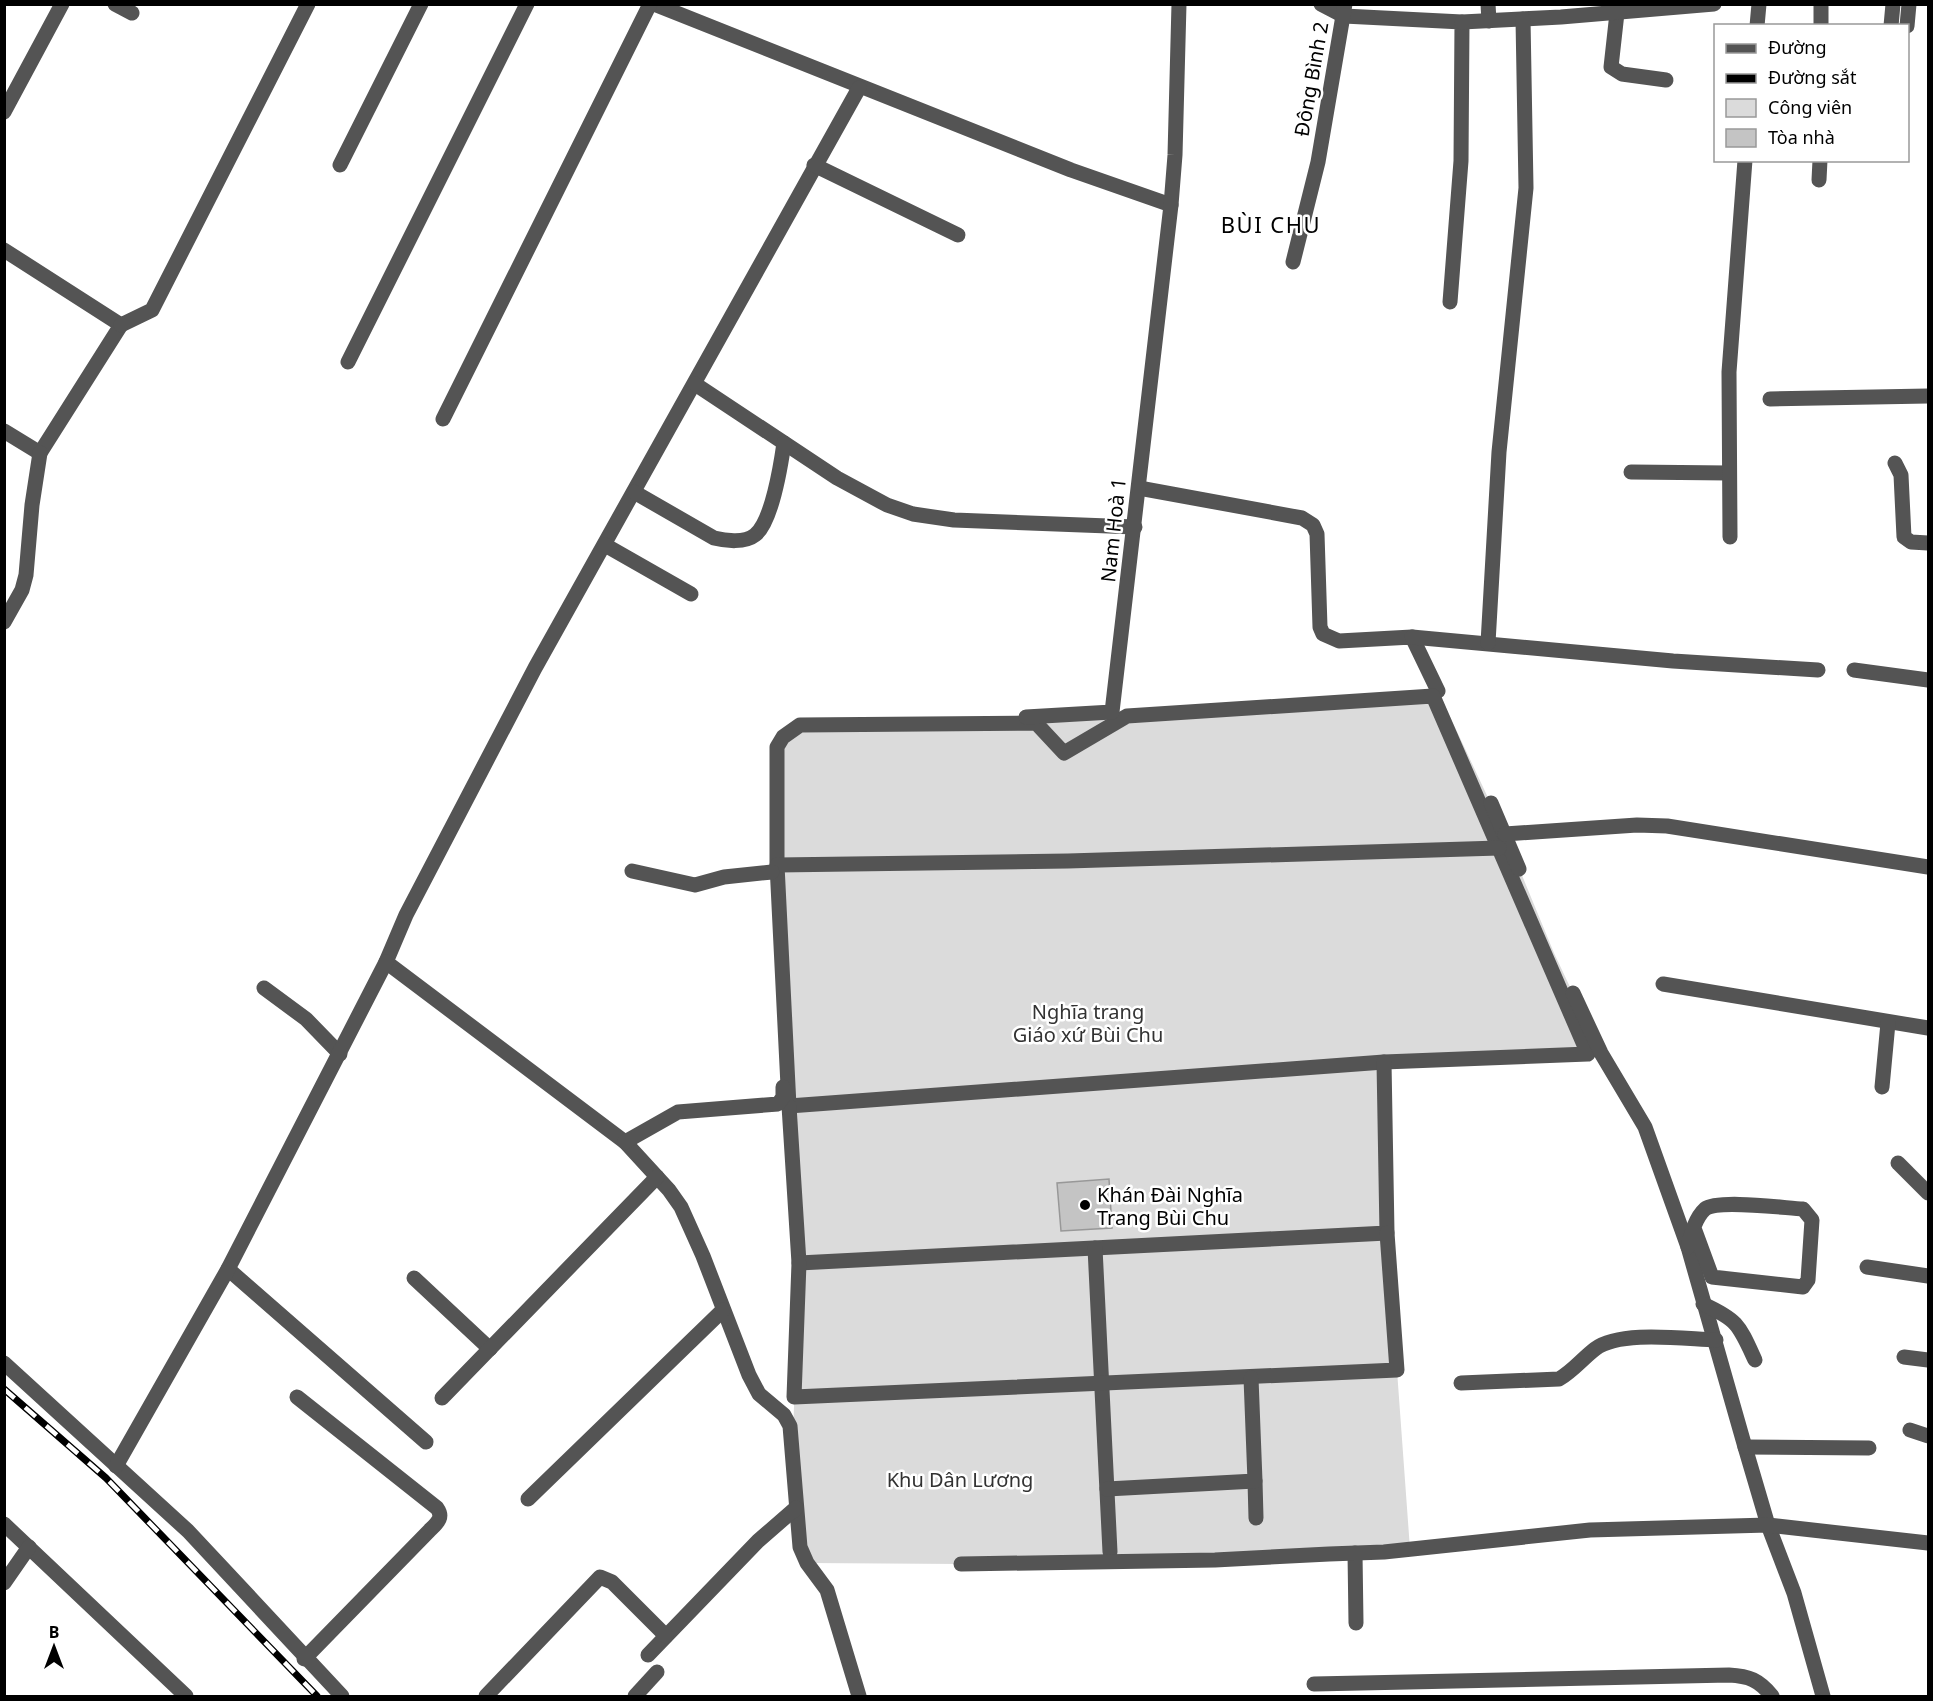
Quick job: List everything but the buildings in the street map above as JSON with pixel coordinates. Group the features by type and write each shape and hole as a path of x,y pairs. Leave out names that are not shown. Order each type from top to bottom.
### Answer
{"street":[{"path":"4,112 62,4"},
{"path":"115,4 132,13"},
{"path":"4,622 22,590 26,575 32,506 40,453 121,325 152,310 308,4"},
{"path":"340,165 422,4"},
{"path":"348,362 527,4"},
{"path":"443,419 652,4 1071,171 1171,205"},
{"name":"Nam Hoà 1","path":"1112,712 1171,205 1175,155 1179,4"},
{"path":"1321,4 1344,10 1462,22 1712,5"},
{"path":"1488,4 1489,21"},
{"path":"1757,24 1759,4"},
{"path":"1821,4 1821,24"},
{"path":"1891,24 1893,4"},
{"path":"1907,24 1909,4"},
{"name":"Đông Bình 2","path":"1293,262 1318,162 1344,10"},
{"path":"1617,12 1611,67 1622,74 1666,80"},
{"path":"1488,643 1499,452 1526,188 1523,19"},
{"path":"1450,302 1461,161 1462,22"},
{"path":"116,1466 228,1269 340,1054 386,962 406,915 535,668 859,88"},
{"path":"1730,537 1729,372 1744,162"},
{"path":"1819,180 1820,162"},
{"path":"814,165 958,235"},
{"path":"4,250 121,325"},
{"path":"695,384 837,478 887,505 913,514 954,520 1135,526"},
{"path":"1770,399 1929,396"},
{"path":"4,431 40,453"},
{"path":"634,492 714,538 725,541 750,538 757,534 766,516 781,465 784,443"},
{"path":"1895,463 1901,475 1904,537 1911,542 1929,543"},
{"path":"1631,472 1729,473"},
{"path":"1139,488 1309,521 1317,534 1320,627 1323,634 1339,640 1412,637 1673,661 1818,670"},
{"path":"604,545 691,594"},
{"path":"789,1106 1384,1062 1588,1054 1502,841 1438,691 1412,637"},
{"path":"1854,670 1929,680"},
{"path":"1384,1062 1387,1233 1397,1370 794,1397 799,1263 770,772 773,744 786,728 798,722 981,719 1438,691"},
{"path":"625,1142 678,1112 692,1109 771,1106 781,1102 784,1084 775,868 777,747 783,737 800,725 1036,723 1064,753 1127,716 1433,696 1601,1053 1645,1127 1688,1247 1702,1304 1716,1340 1768,1525 1794,1593 1823,1696"},
{"path":"632,871 695,885 775,868 1068,861 1502,841 1637,825 1667,826 1929,867"},
{"path":"386,962 625,1142 681,1207 759,1394 784,1415 790,1426 793,1436 800,1547 807,1563 827,1590 859,1696"},
{"path":"1663,984 1929,1028"},
{"path":"264,988 306,1019 340,1054"},
{"path":"1882,1087 1888,1023"},
{"path":"1898,1163 1929,1193"},
{"path":"442,1398 657,1177"},
{"path":"1688,1247 1694,1228 1702,1212 1714,1204 1807,1211 1812,1220 1806,1284 1803,1287 1712,1277 1694,1228"},
{"path":"799,1263 1387,1233"},
{"path":"1095,1248 1110,1552"},
{"path":"1867,1267 1929,1276"},
{"path":"228,1269 426,1442"},
{"path":"414,1278 490,1349"},
{"path":"1702,1304 1729,1316 1740,1327 1755,1360"},
{"path":"528,1499 723,1310"},
{"path":"1461,1383 1559,1379 1595,1349 1624,1338 1716,1340"},
{"path":"1904,1357 1929,1360"},
{"path":"4,1363 188,1531 304,1659 342,1696"},
{"path":"1251,1377 1256,1518"},
{"path":"297,1397 437,1508 441,1514 440,1519 429,1531 304,1659"},
{"path":"1910,1430 1929,1436"},
{"path":"1745,1447 1869,1448"},
{"path":"1107,1489 1255,1481"},
{"path":"648,1655 758,1541 796,1508"},
{"path":"4,1524 186,1696"},
{"path":"961,1564 1215,1560 1355,1553 1590,1530 1768,1525 1929,1543"},
{"path":"4,1583 29,1547"},
{"path":"1355,1553 1356,1623"},
{"path":"486,1696 600,1577 612,1582 666,1636"},
{"path":"635,1696 657,1672"},
{"path":"1314,1684 1729,1675 1748,1676 1763,1685 1772,1696"}],"green space":[{"name":"Nghĩa trang Giáo xứ Bùi Chu","path":"1438,691 1505,834 1554,953 1601,1053 1389,1067 1387,1233 1410,1549 961,1564 807,1563 793,1436 799,1256 773,744 799,722 1066,715"}],"railway":[{"path":"4,1389 106,1478 317,1696"}],"place":[{"name":"Khán Đài Nghĩa Trang Bùi Chu","path":"1085,1205"}],"district":[{"name":"BÙI CHU","path":"1271,224"}],"park label":[{"name":"Khu Dân Lương","path":"960,1479"}]}
